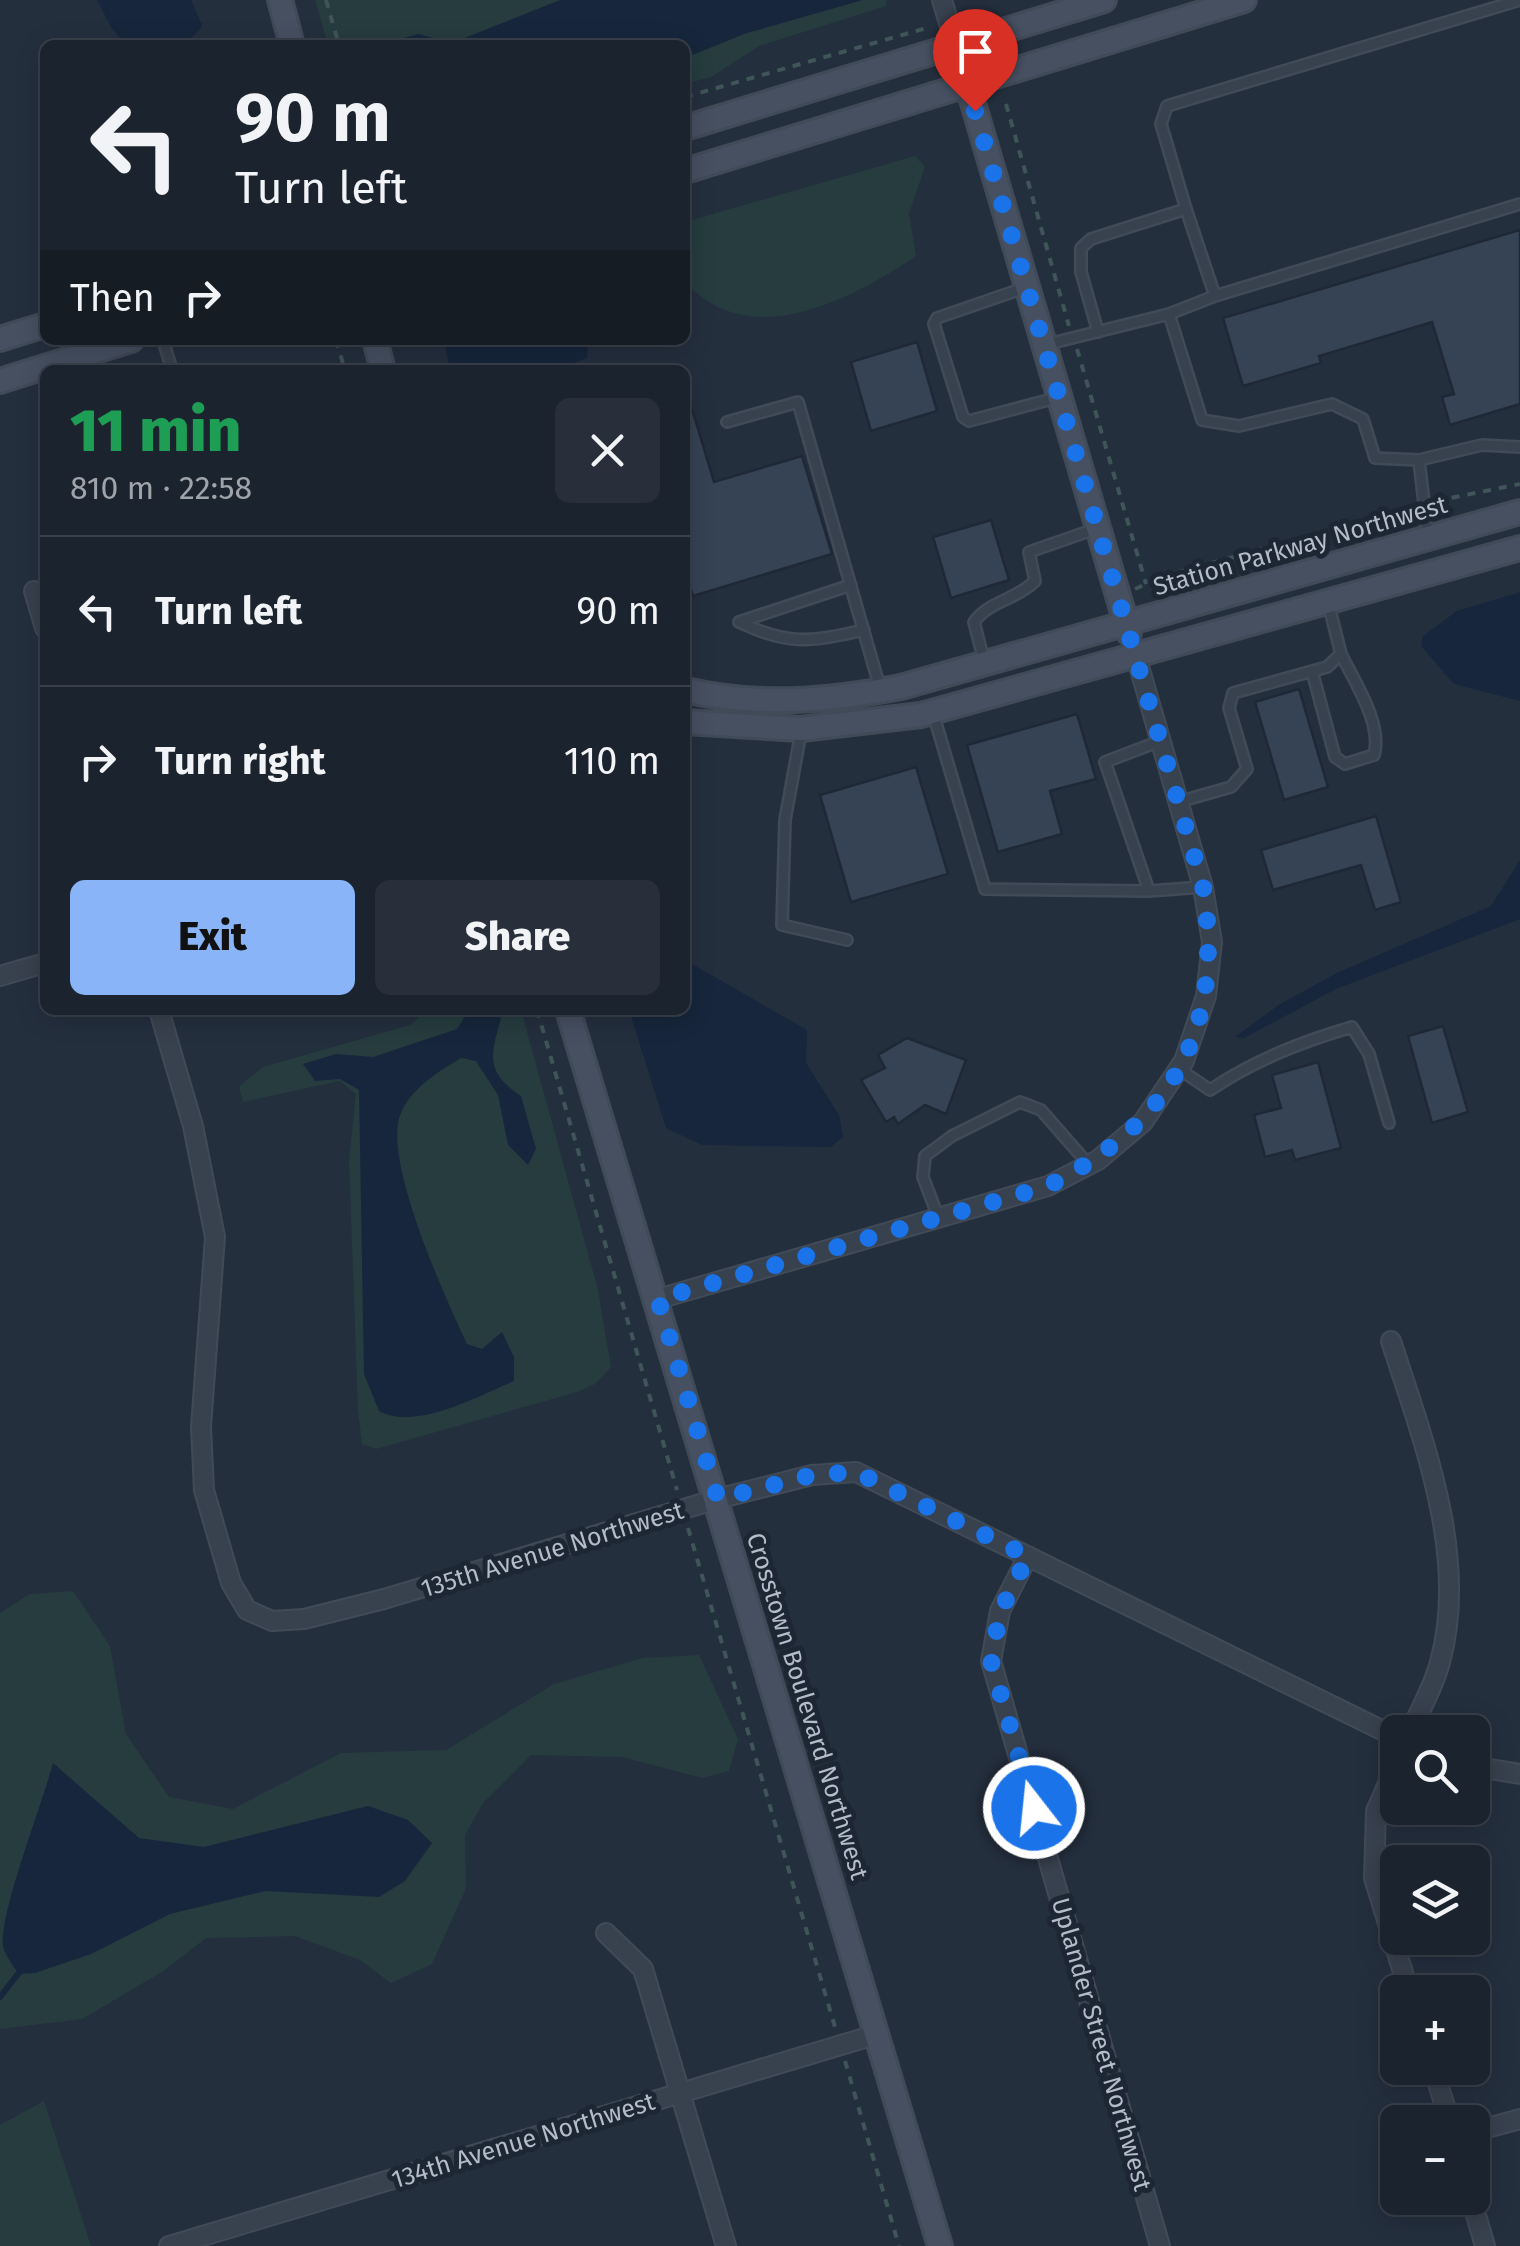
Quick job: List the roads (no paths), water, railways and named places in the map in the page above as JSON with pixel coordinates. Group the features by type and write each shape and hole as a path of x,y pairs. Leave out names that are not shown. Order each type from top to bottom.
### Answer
{"street":[{"path":"280,0 291,40"},
{"path":"942,0 956,46"},
{"path":"690,126 1104,0"},
{"path":"690,169 1244,0"},
{"path":"658,1299 1048,1186 1088,1165 1143,1122 1181,1065 1208,978 1212,942 1203,886 968,86"},
{"path":"0,339 40,327"},
{"path":"51,365 115,345"},
{"path":"0,381 40,368"},
{"name":"Station Parkway Northwest","path":"690,691 764,704 880,691 1520,512"},
{"path":"690,722 801,729 932,712 1520,548"},
{"path":"34,591 40,611"},
{"path":"880,691 886,719"},
{"path":"0,976 40,964"},
{"name":"135th Avenue Northwest","path":"160,1015 193,1126 215,1237 202,1427 204,1490 231,1583 246,1610 272,1621 304,1619 384,1600 718,1499 812,1475 856,1472 1380,1729"},
{"name":"Crosstown Boulevard Northwest","path":"570,1015 940,2246"},
{"path":"1391,1341 1436,1495 1448,1556 1449,1602 1440,1663 1417,1715"},
{"name":"Uplander Street Northwest","path":"1028,1556 1000,1612 991,1661 1160,2246"},
{"path":"1490,1769 1520,1774"},
{"path":"1380,1802 1376,1811 1374,1878 1404,1975"},
{"path":"606,1934 643,1969 726,2246"},
{"name":"134th Avenue Northwest","path":"169,2246 878,2034"},
{"path":"1490,2127 1520,2119"},
{"path":"1477,2215 1485,2246"}],"lane":[{"path":"1215,296 1160,124 1167,106 1520,0"},
{"path":"1044,345 1169,314 1215,296 1520,204"},
{"path":"1098,332 1081,272 1081,248 1091,239 1186,209"},
{"path":"1027,287 938,318 934,324 941,352 963,417 969,421 1059,397"},
{"path":"1169,314 1202,420 1239,426 1332,404 1363,418 1375,458 1419,460 1482,444 1520,448"},
{"path":"727,422 798,402 880,691"},
{"path":"1419,460 1428,538"},
{"path":"984,662 974,622 983,609 1021,596 1035,581 1029,552 1098,528"},
{"path":"851,585 738,622 771,638 794,642 864,630"},
{"path":"1312,671 1335,757 1345,764 1374,755 1377,745 1364,702 1340,654 1328,602"},
{"path":"1178,802 1231,787 1246,769 1229,708 1232,694 1327,667 1340,654"},
{"path":"932,712 985,888 1149,891 1203,886"},
{"path":"801,729 785,820 782,924 847,940"},
{"path":"1149,891 1105,762 1160,740"},
{"path":"1181,1065 1210,1090 1244,1068 1308,1040 1352,1027 1369,1054 1389,1123"},
{"path":"939,1219 923,1176 925,1156 952,1136 1020,1102 1041,1110 1088,1165"}],"water":[{"path":"97,0 191,0 202,25 187,40 123,40"},
{"path":"560,0 863,0 744,34 690,56 690,40 460,40"},
{"path":"418,34 441,40 397,40"},
{"path":"445,345 588,345 587,358 569,365 449,365"},
{"path":"1520,592 1520,701 1454,684 1421,646 1423,636 1457,611"},
{"path":"1520,860 1520,919 1336,989 1244,1038 1235,1037 1280,1004 1337,973 1491,906"},
{"path":"690,963 807,1030 806,1063 839,1115 843,1137 831,1147 702,1145 666,1128 631,1015 690,1015"},
{"path":"466,1015 499,1015 493,1062 501,1078 521,1096 536,1149 528,1165 508,1145 498,1095 476,1061 461,1058 432,1077 406,1103 398,1124 402,1173 421,1235 467,1344 482,1349 502,1332 514,1357 514,1381 447,1409 411,1417 394,1416 379,1411 364,1374 359,1090 340,1079 315,1081 303,1064 336,1054 373,1057 457,1029"},
{"path":"53,1763 139,1838 204,1847 368,1806 408,1820 432,1843 405,1881 379,1897 265,1891 170,1914 91,1954 35,1973 18,1974 3,1946 4,1930"}],"waterway":[{"path":"0,1997 18,1974"}]}
